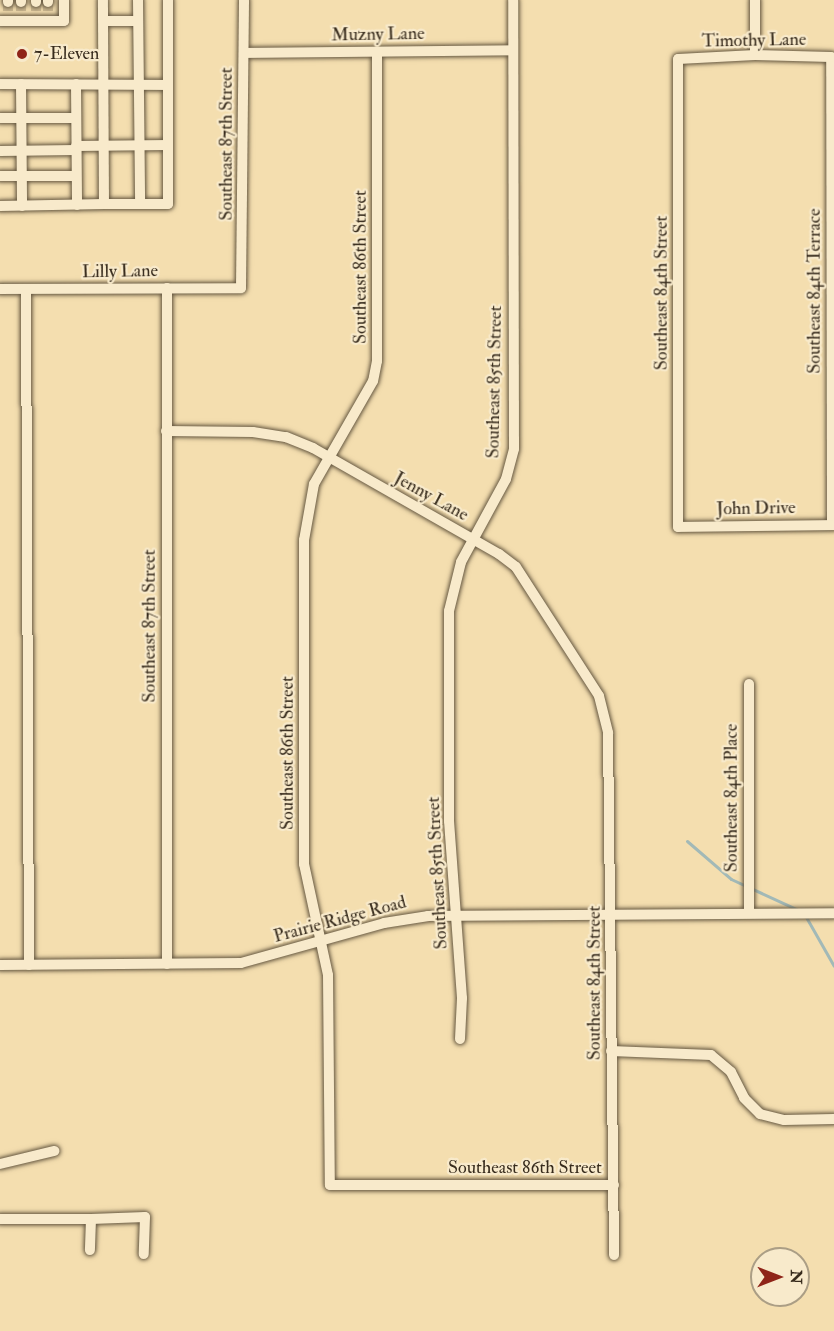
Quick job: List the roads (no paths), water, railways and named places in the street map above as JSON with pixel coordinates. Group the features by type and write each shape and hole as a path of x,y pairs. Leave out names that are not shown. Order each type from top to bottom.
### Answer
{"street":[{"path":"7,11 48,8 64,21 64,0"},
{"path":"103,0 104,204"},
{"path":"138,0 140,204"},
{"path":"0,206 168,204 168,0"},
{"name":"Southeast 87th Street","path":"241,288 244,0"},
{"name":"Southeast 85th Street","path":"460,1039 462,998 449,820 449,611 457,575 506,479 514,449 513,0"},
{"path":"755,0 755,55"},
{"path":"103,21 138,21"},
{"name":"Muzny Lane","path":"244,53 513,50"},
{"name":"Southeast 86th Street","path":"377,52 377,361 373,381 331,458 314,484 304,540 304,864 328,975 330,1185 614,1185"},
{"name":"Timothy Lane","path":"678,59 755,55 831,57"},
{"name":"Southeast 84th Terrace","path":"831,57 833,524"},
{"name":"Southeast 84th Street","path":"678,59 678,527"},
{"path":"0,84 168,85"},
{"path":"21,84 22,206"},
{"path":"76,84 77,205"},
{"path":"0,118 76,118"},
{"path":"0,151 104,145 168,145"},
{"path":"0,176 76,176"},
{"name":"Southeast 87th Street","path":"167,288 167,964"},
{"name":"Lilly Lane","path":"0,289 241,288"},
{"path":"26,289 29,965"},
{"name":"Jenny Lane","path":"166,431 270,433 331,458 474,539 516,567 605,710"},
{"name":"John Drive","path":"678,527 833,524"},
{"name":"Southeast 84th Place","path":"749,684 749,912"},
{"name":"Southeast 84th Street","path":"605,710 612,914 611,1051 614,1255"},
{"name":"Prairie Ridge Road","path":"0,965 241,963 406,918 456,915 834,913"},
{"path":"611,1051 711,1055 731,1072 744,1098 760,1114 784,1120 834,1119"},
{"path":"0,1164 54,1151"},
{"path":"0,1219 145,1217 144,1254"},
{"path":"90,1250 91,1219"}],"waterway":[{"path":"687,841 731,879 796,909"},
{"path":"806,917 834,966"}],"tunnel":[{"path":"8,2 8,11"},
{"path":"21,2 21,11"},
{"path":"36,2 36,11"},
{"path":"48,2 48,11"}],"place":[{"name":"7-Eleven","path":"22,54"}]}
